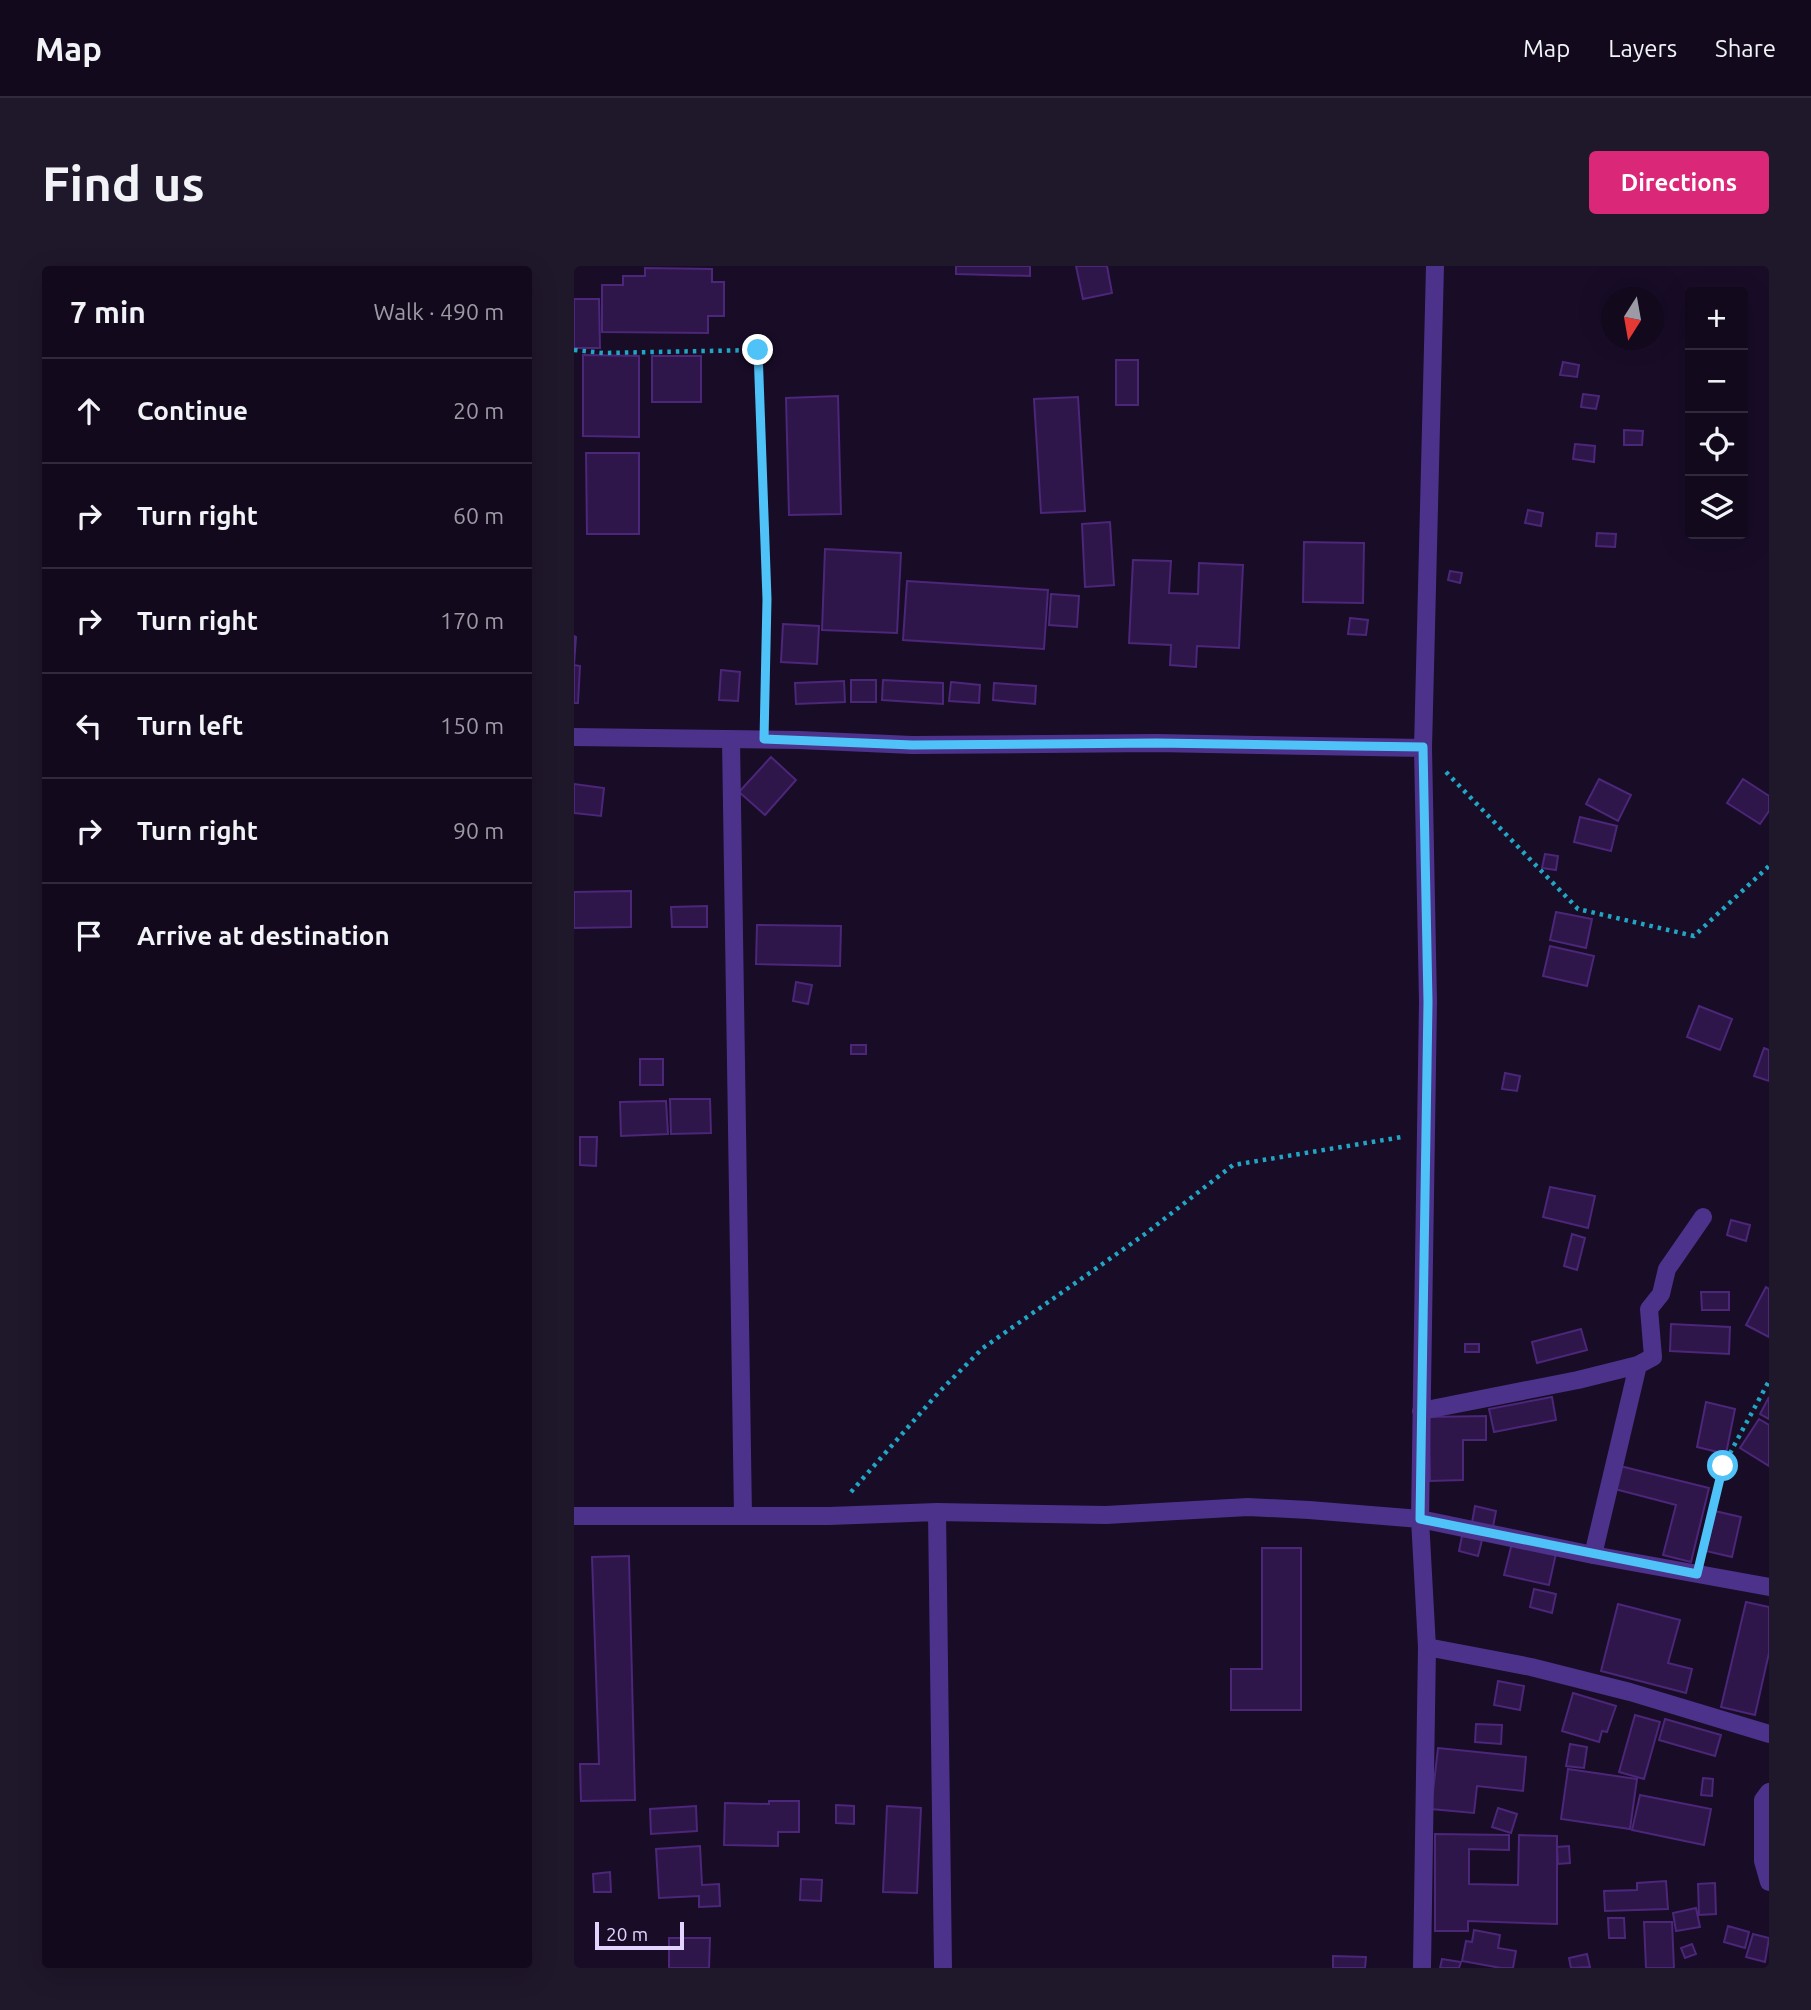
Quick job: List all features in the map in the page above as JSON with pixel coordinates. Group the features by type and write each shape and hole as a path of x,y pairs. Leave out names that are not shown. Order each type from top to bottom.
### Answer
{"street":[{"path":"1422,1968 1427,1647 1420,1519 1428,1002 1423,747 1435,266"},
{"path":"574,737 764,739 912,745 1156,743 1423,747"},
{"path":"731,740 743,1516"},
{"path":"1421,1411 1524,1392 1638,1365 1653,1357 1649,1309 1661,1294 1667,1269 1703,1217"},
{"path":"1593,1555 1638,1365"},
{"path":"574,1516 829,1516 937,1512 1106,1515 1248,1507 1309,1510 1420,1519 1593,1555 1769,1587"},
{"path":"937,1512 943,1968"},
{"path":"1427,1647 1531,1667 1769,1734"},
{"path":"1769,1793 1763,1800 1763,1861 1769,1882"}],"path":[{"path":"574,351 603,353 758,350 767,599 764,739"},
{"path":"1423,747 1578,909 1694,936 1769,866"},
{"path":"829,1516 939,1392 982,1348 1144,1234 1233,1165 1427,1133"},
{"path":"1697,1574 1723,1466 1769,1381"}],"building":[{"path":"956,266 1030,266 1030,276 956,274"},
{"path":"1076,266 1107,266 1112,293 1083,299"},
{"path":"645,268 712,269 712,282 724,282 724,316 708,316 708,333 602,332 602,285 623,285 623,276 645,276"},
{"path":"574,299 599,299 600,348 574,348"},
{"path":"583,355 639,356 639,437 583,436"},
{"path":"652,356 701,356 701,402 652,402"},
{"path":"1116,360 1138,360 1138,405 1116,405"},
{"path":"1563,362 1579,365 1577,377 1560,375"},
{"path":"1583,394 1599,396 1596,409 1581,407"},
{"path":"838,396 841,514 789,515 786,398"},
{"path":"1078,397 1085,511 1041,513 1034,399"},
{"path":"1624,430 1643,431 1642,445 1624,445"},
{"path":"1575,444 1595,446 1594,462 1573,459"},
{"path":"586,453 639,453 639,534 587,534"},
{"path":"1528,510 1543,513 1541,526 1525,523"},
{"path":"1110,522 1114,585 1085,587 1082,524"},
{"path":"1597,533 1616,534 1615,547 1596,546"},
{"path":"1304,542 1364,543 1363,603 1303,602"},
{"path":"825,549 901,553 897,633 822,630"},
{"path":"1133,560 1171,561 1169,593 1198,594 1199,563 1243,565 1239,648 1197,646 1196,667 1170,665 1171,645 1129,643"},
{"path":"1450,571 1462,573 1460,583 1448,580"},
{"path":"907,581 1048,590 1044,649 903,640"},
{"path":"1051,594 1079,596 1077,627 1049,625"},
{"path":"1350,618 1368,620 1366,635 1348,634"},
{"path":"783,624 819,626 817,664 781,662"},
{"path":"574,665 580,666 578,703 574,703"},
{"path":"721,670 740,672 738,701 719,700"},
{"path":"851,680 876,680 876,702 851,702"},
{"path":"883,680 943,683 943,704 882,700"},
{"path":"844,681 845,702 796,704 795,683"},
{"path":"951,682 980,685 979,703 949,701"},
{"path":"994,683 1036,686 1035,704 993,700"},
{"path":"771,757 796,780 765,815 739,792"},
{"path":"1599,779 1631,795 1618,821 1586,804"},
{"path":"1743,779 1769,796 1769,811 1760,824 1727,803"},
{"path":"574,784 604,788 601,816 574,813"},
{"path":"1580,817 1617,826 1611,851 1574,842"},
{"path":"1545,854 1558,856 1556,870 1542,868"},
{"path":"631,891 631,927 574,928 574,892"},
{"path":"707,906 707,927 672,927 671,907"},
{"path":"1556,912 1592,919 1586,948 1550,940"},
{"path":"757,925 841,926 840,966 756,964"},
{"path":"1550,946 1594,956 1587,986 1543,976"},
{"path":"796,982 812,985 808,1004 793,1001"},
{"path":"1699,1006 1732,1019 1720,1050 1687,1037"},
{"path":"851,1045 866,1045 866,1054 851,1054"},
{"path":"1764,1048 1769,1050 1769,1081 1754,1076"},
{"path":"640,1059 663,1059 663,1085 640,1085"},
{"path":"1505,1073 1520,1076 1517,1091 1502,1089"},
{"path":"670,1099 710,1099 711,1133 671,1134"},
{"path":"666,1101 668,1134 621,1136 620,1102"},
{"path":"580,1137 597,1137 596,1166 580,1165"},
{"path":"1550,1187 1595,1196 1588,1228 1543,1217"},
{"path":"1731,1220 1750,1225 1746,1241 1727,1235"},
{"path":"1572,1234 1585,1238 1577,1270 1564,1266"},
{"path":"1766,1287 1769,1289 1769,1337 1746,1325"},
{"path":"1701,1292 1729,1292 1729,1310 1702,1310"},
{"path":"1671,1324 1730,1327 1729,1354 1670,1351"},
{"path":"1581,1329 1587,1350 1537,1363 1532,1342"},
{"path":"1465,1344 1479,1344 1479,1352 1465,1352"},
{"path":"1552,1397 1556,1420 1494,1432 1489,1409"},
{"path":"1769,1397 1769,1419 1760,1414"},
{"path":"1706,1402 1735,1409 1726,1454 1697,1447"},
{"path":"1486,1416 1486,1440 1463,1440 1463,1480 1430,1481 1429,1417"},
{"path":"1759,1419 1769,1425 1769,1466 1740,1448"},
{"path":"1616,1465 1709,1488 1691,1562 1663,1555 1676,1505 1611,1488"},
{"path":"1475,1506 1496,1511 1492,1532 1471,1528"},
{"path":"1715,1511 1741,1517 1732,1557 1706,1551"},
{"path":"1462,1536 1482,1540 1478,1556 1459,1551"},
{"path":"1513,1539 1557,1549 1549,1585 1504,1575"},
{"path":"1262,1548 1301,1548 1301,1710 1231,1710 1231,1669 1262,1669"},
{"path":"629,1556 635,1800 581,1801 580,1764 599,1764 592,1557"},
{"path":"1534,1589 1556,1594 1552,1613 1530,1607"},
{"path":"1746,1602 1769,1607 1769,1653 1755,1715 1721,1707"},
{"path":"1618,1604 1680,1620 1668,1663 1692,1669 1686,1693 1601,1671"},
{"path":"1498,1681 1524,1686 1520,1710 1494,1705"},
{"path":"1573,1693 1616,1706 1607,1732 1602,1731 1599,1742 1562,1731"},
{"path":"1635,1715 1660,1722 1644,1779 1619,1772"},
{"path":"1665,1719 1721,1735 1715,1756 1659,1740"},
{"path":"1476,1724 1502,1725 1501,1744 1475,1742"},
{"path":"1570,1744 1587,1747 1584,1768 1566,1766"},
{"path":"1438,1748 1526,1757 1523,1791 1477,1786 1474,1813 1431,1809"},
{"path":"1568,1769 1637,1779 1630,1829 1561,1819"},
{"path":"1703,1778 1713,1779 1712,1796 1701,1795"},
{"path":"1640,1795 1711,1809 1704,1845 1632,1830"},
{"path":"769,1801 799,1801 799,1832 778,1832 778,1846 724,1845 725,1803 769,1804"},
{"path":"836,1805 854,1806 854,1824 836,1823"},
{"path":"696,1806 697,1831 651,1834 650,1809"},
{"path":"887,1806 921,1808 917,1893 883,1892"},
{"path":"1498,1808 1517,1814 1511,1833 1492,1827"},
{"path":"1435,1834 1509,1835 1509,1850 1469,1849 1469,1884 1518,1885 1519,1835 1557,1836 1557,1924 1468,1921 1468,1931 1435,1931"},
{"path":"700,1846 702,1885 719,1884 720,1906 699,1907 699,1896 659,1898 656,1849"},
{"path":"1569,1846 1570,1863 1558,1864 1557,1847"},
{"path":"610,1872 611,1892 594,1892 593,1874"},
{"path":"801,1879 822,1880 821,1901 800,1900"},
{"path":"1666,1881 1668,1909 1605,1911 1604,1891 1637,1890 1637,1883"},
{"path":"1715,1883 1716,1914 1699,1915 1698,1884"},
{"path":"1696,1908 1700,1927 1676,1931 1673,1913"},
{"path":"1608,1918 1624,1918 1625,1938 1609,1938"},
{"path":"1644,1922 1672,1922 1674,1968 1646,1968"},
{"path":"1728,1926 1749,1932 1745,1948 1724,1942"},
{"path":"1474,1930 1500,1935 1498,1948 1516,1951 1513,1968 1462,1961 1466,1941 1472,1942"},
{"path":"1753,1934 1769,1938 1765,1962 1746,1957"},
{"path":"669,1938 710,1938 709,1968 669,1968"},
{"path":"1692,1944 1696,1954 1685,1958 1681,1948"},
{"path":"1587,1954 1590,1967 1571,1968 1569,1958"},
{"path":"1333,1956 1366,1957 1365,1968 1333,1968"},
{"path":"1442,1959 1461,1962 1459,1968 1440,1968"}],"route":[{"path":"758,350 767,599 764,739 912,745 1156,743 1423,747 1428,1002 1420,1519 1697,1574 1723,1466"}]}
